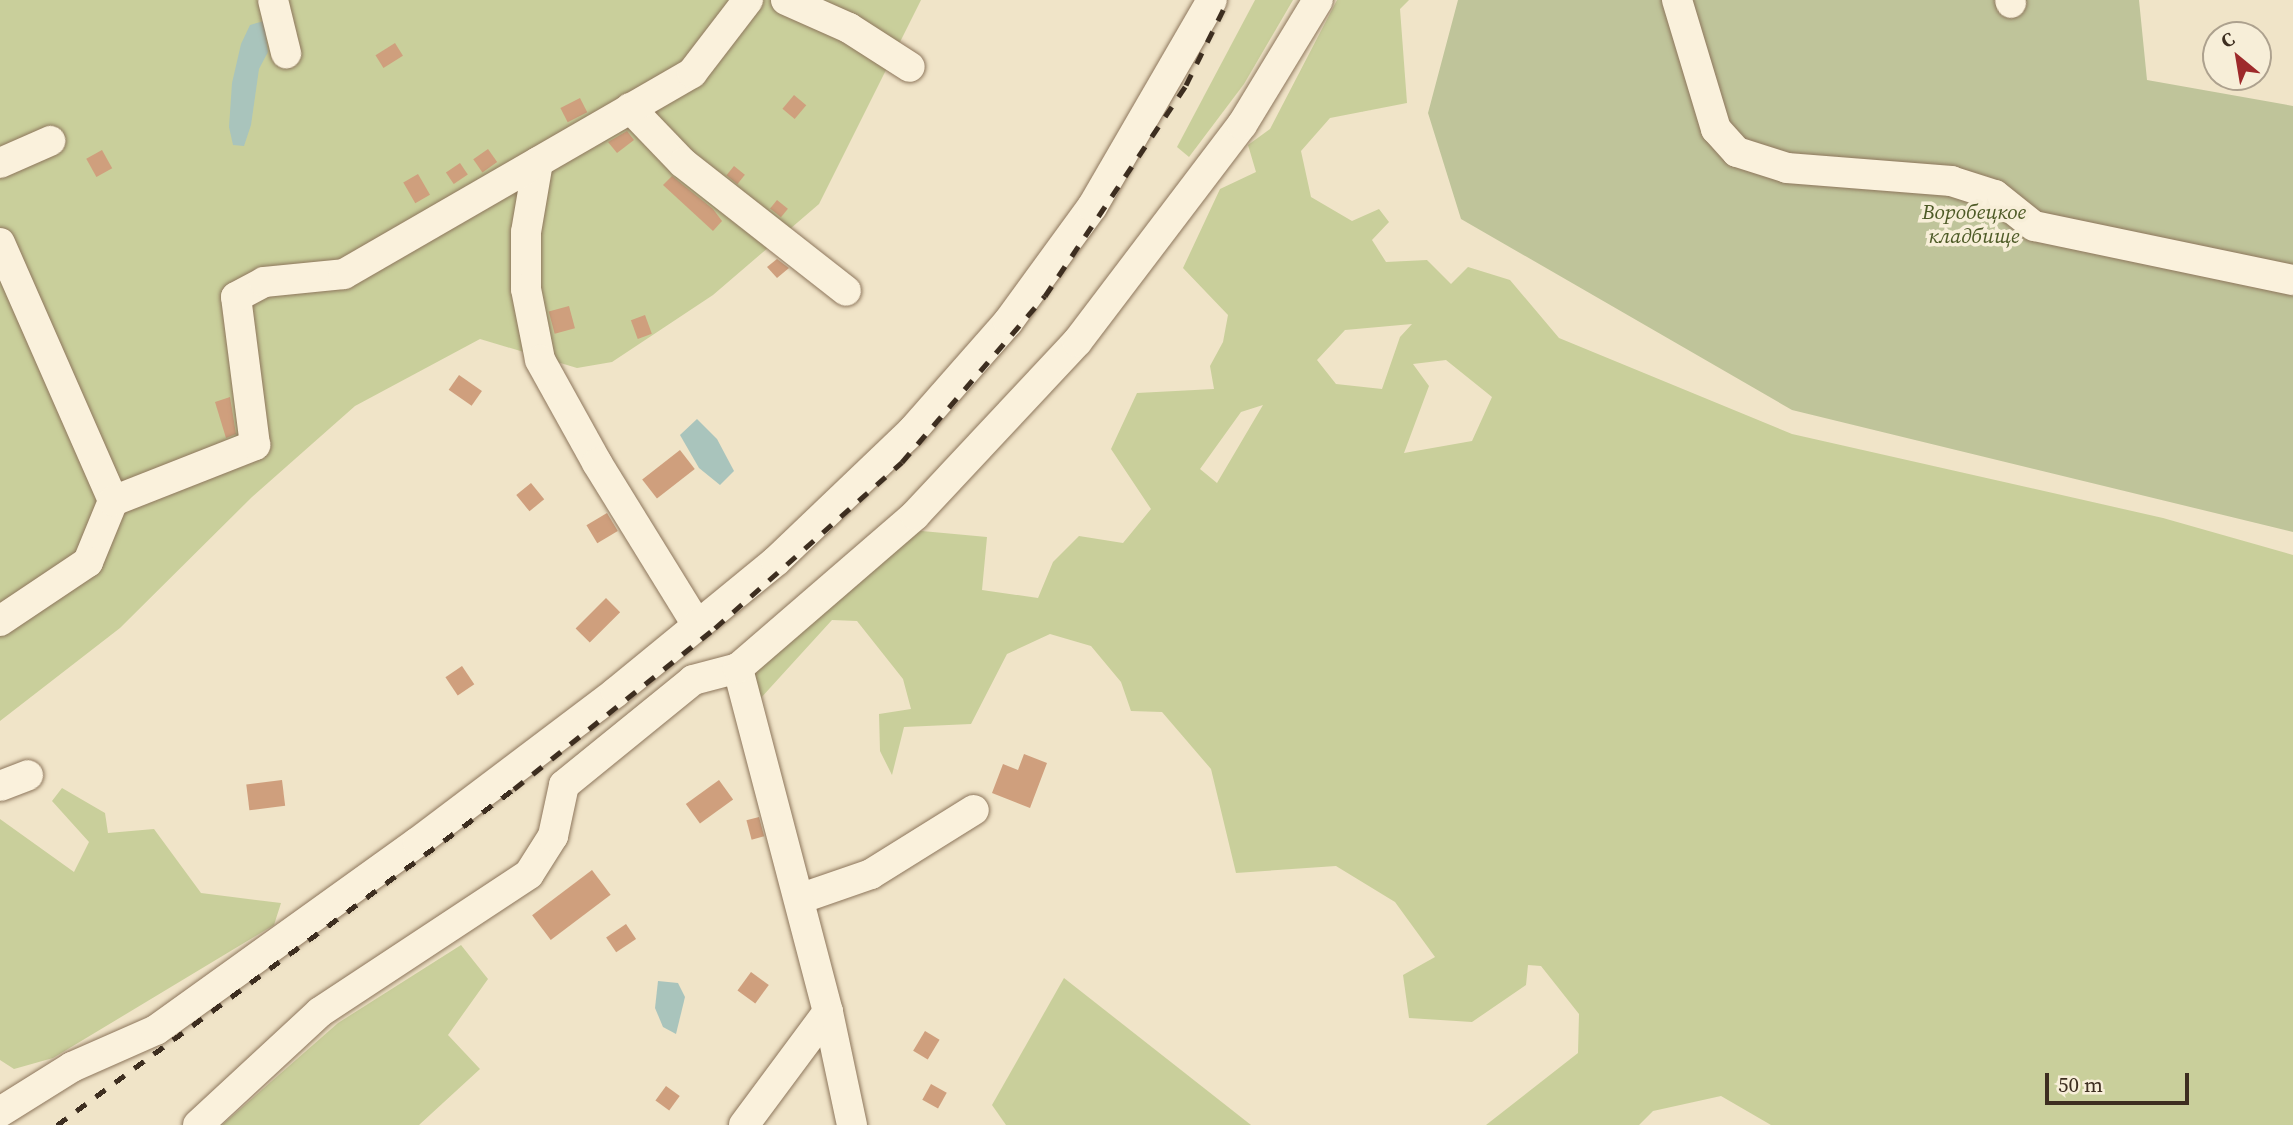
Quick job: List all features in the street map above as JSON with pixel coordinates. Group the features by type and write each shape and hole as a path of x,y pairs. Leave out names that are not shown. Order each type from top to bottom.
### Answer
{"street":[{"path":"272,0 286,54"},
{"path":"113,501 256,445 236,297 264,282 344,274 692,73 748,0"},
{"path":"786,0 849,28 910,67"},
{"path":"0,1112 72,1067 156,1030 429,834 616,692 776,561 914,430 1008,321 1092,207 1212,0"},
{"path":"198,1125 320,1012 529,874 553,836 564,785 693,680 738,668 915,514 1077,342 1242,125 1318,0"},
{"path":"1677,0 1716,129 1737,152 1787,168 1951,181 1995,195 2034,226 2293,280"},
{"path":"630,108 682,163 846,291"},
{"path":"0,163 50,142"},
{"path":"538,162 526,232 526,277 540,360 597,463 691,615"},
{"path":"0,243 113,501 88,562 0,621"},
{"path":"738,668 828,1012 852,1125"},
{"path":"0,786 27,775"},
{"path":"799,898 871,874 974,810"},
{"path":"744,1125 828,1012"}],"green space":[{"path":"0,0 921,0 819,204 713,295 612,362 577,368 480,339 355,406 252,497 120,628 0,721"},
{"path":"1255,0 1293,0 1244,84 1189,157 1177,147"},
{"path":"1337,0 1409,0 1400,9 1407,103 1330,118 1301,151 1311,197 1352,221 1379,209 1389,222 1372,240 1386,262 1427,260 1451,284 1468,267 1510,280 1559,338 1792,434 2163,518 2293,555 2293,1125 1771,1125 1721,1096 1653,1111 1639,1125 1486,1125 1578,1053 1579,1014 1541,966 1528,965 1526,985 1472,1022 1409,1018 1403,975 1435,957 1395,902 1336,866 1236,873 1211,769 1162,712 1131,711 1121,682 1091,646 1050,634 1007,654 971,724 904,727 892,775 880,751 879,714 911,709 903,679 857,621 832,620 759,700 752,674 911,530 987,537 982,590 1038,598 1053,562 1079,536 1123,543 1151,509 1111,449 1137,393 1214,389 1210,366 1223,342 1228,315 1183,268 1220,189 1256,172 1248,145 1270,129","holes":["1412,324 1400,337 1382,389 1336,384 1317,360 1345,330","1446,360 1492,397 1472,441 1404,453 1429,386 1413,364","1263,405 1217,483 1200,469 1241,412"]},
{"name":"Воробецкое кладбище","path":"1458,0 2139,0 2147,80 2293,106 2293,532 1792,410 1461,219 1428,113"},
{"path":"62,788 105,813 108,833 154,829 201,893 281,903 274,925 53,1058 14,1069 0,1060 0,819 74,872 89,842 52,801"},
{"path":"461,945 488,979 448,1035 480,1069 419,1125 222,1125 338,1023"},
{"path":"1064,978 1251,1125 1006,1125 992,1105"}],"water":[{"path":"264,21 268,52 259,69 251,125 244,146 233,145 229,127 232,83 241,44 250,25"},
{"path":"697,419 717,439 734,471 720,485 699,468 680,435"},
{"path":"658,981 678,983 685,997 676,1034 663,1027 655,1008"}],"building":[{"path":"395,43 403,56 383,68 375,55"},
{"path":"794,95 806,105 795,119 782,109"},
{"path":"580,98 587,112 568,122 560,108"},
{"path":"627,131 634,140 617,153 608,142"},
{"path":"488,149 497,162 482,172 473,159"},
{"path":"102,150 112,168 96,177 86,159"},
{"path":"460,163 468,175 454,184 446,173"},
{"path":"734,166 745,175 737,184 726,175"},
{"path":"418,174 430,195 415,203 403,182"},
{"path":"672,176 713,209 722,221 713,231 663,185"},
{"path":"777,200 788,209 781,217 770,209"},
{"path":"777,259 789,268 777,278 767,267"},
{"path":"569,306 575,328 555,334 549,311"},
{"path":"645,315 652,334 638,339 631,320"},
{"path":"459,375 482,391 472,406 449,390"},
{"path":"230,397 236,434 226,438 215,402"},
{"path":"680,450 695,469 657,498 642,480"},
{"path":"531,483 544,499 529,511 516,495"},
{"path":"607,513 618,531 597,543 586,525"},
{"path":"606,598 620,612 590,643 576,628"},
{"path":"462,666 474,684 458,695 445,677"},
{"path":"1024,754 1047,763 1030,808 992,793 1003,764 1018,770"},
{"path":"282,780 285,806 249,810 246,784"},
{"path":"719,780 733,799 700,824 686,804"},
{"path":"759,817 764,836 752,840 746,820"},
{"path":"592,870 611,895 551,940 532,915"},
{"path":"626,924 636,939 616,952 606,937"},
{"path":"751,972 769,985 755,1004 737,991"},
{"path":"925,1031 940,1040 928,1059 913,1051"},
{"path":"931,1084 947,1093 938,1108 922,1100"},
{"path":"666,1086 680,1096 669,1111 655,1101"}],"railway":[{"path":"57,1125 514,789 715,628 902,462 1045,296 1186,85 1228,0"}]}
